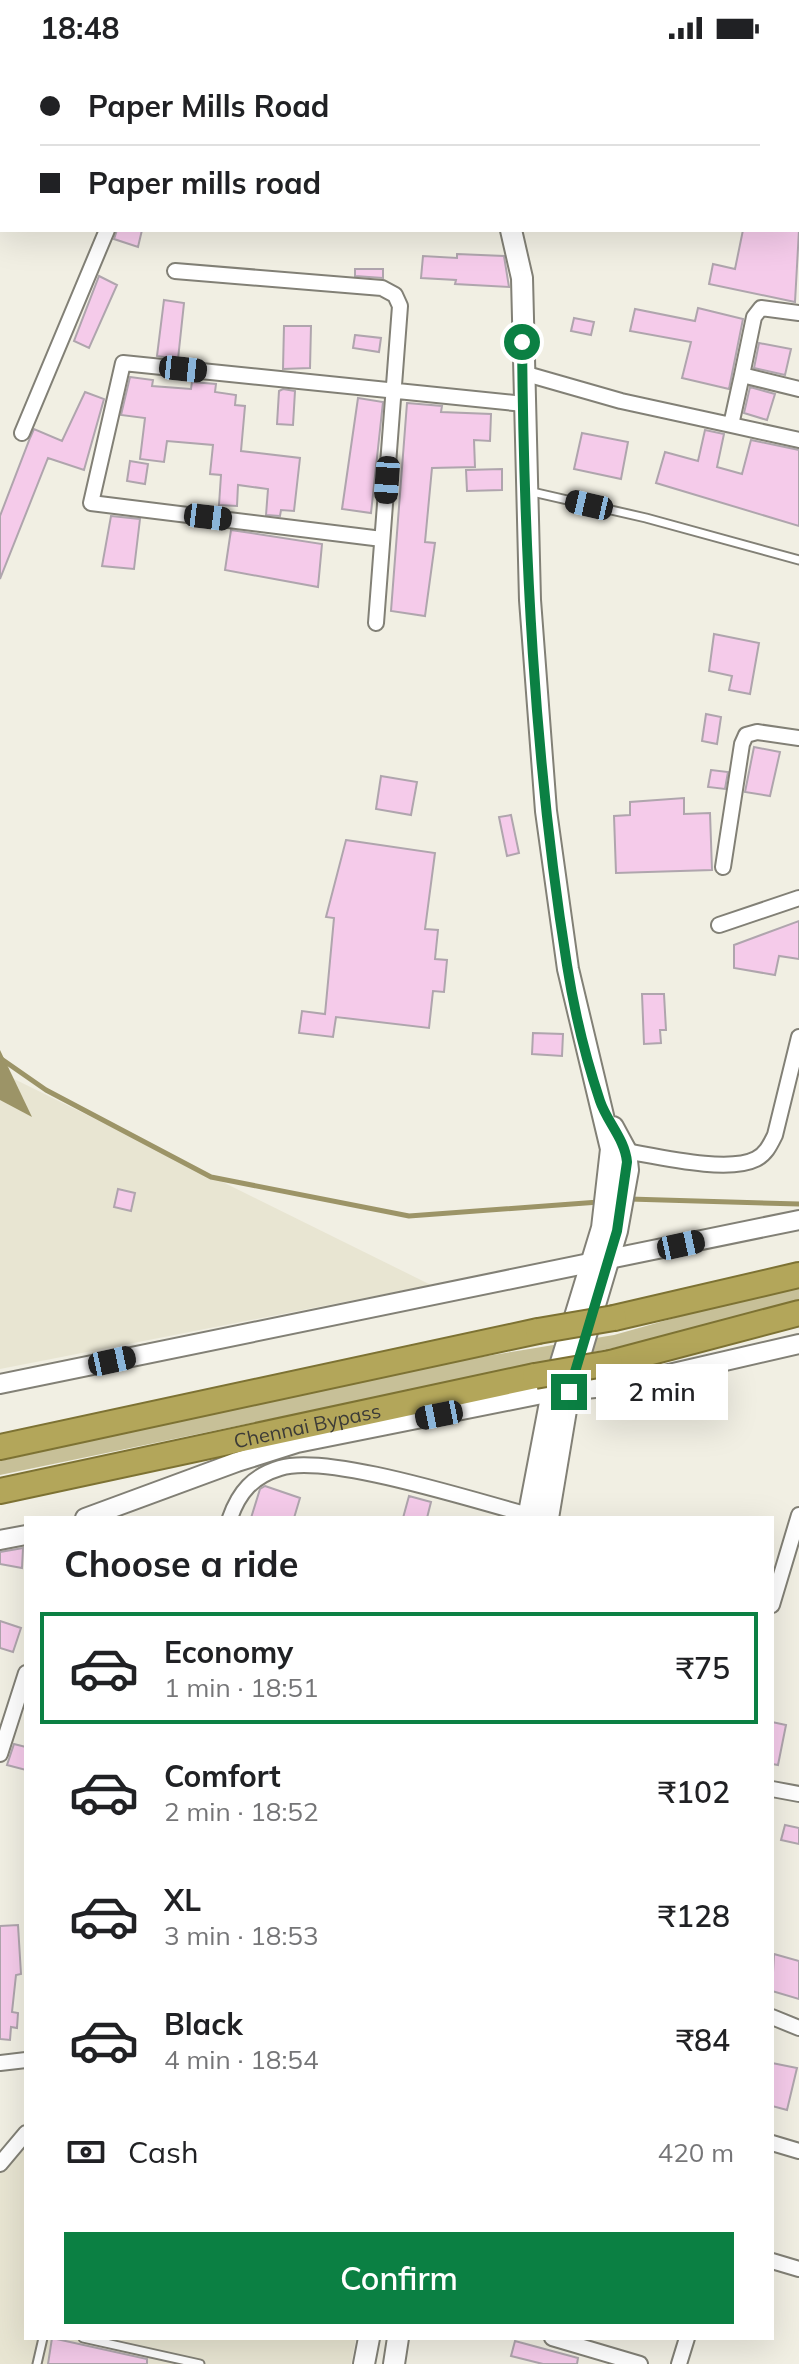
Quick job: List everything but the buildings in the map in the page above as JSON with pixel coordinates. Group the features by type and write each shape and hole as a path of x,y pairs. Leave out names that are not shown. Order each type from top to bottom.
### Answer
{"highway":[{"path":"2,1445 538,1331 614,1318 793,1276"},
{"name":"Chennai Bypass","path":"0,1491 552,1387 610,1363 799,1313"}],"main road":[{"path":"511,232 522,278 530,600 546,811 568,969 602,1106 619,1158 607,1260 552,1387 535,1516"},
{"path":"535,1516 557,1446 552,1387"},
{"path":"364,2364 369,2340"},
{"path":"394,2364 398,2340"}],"street":[{"path":"22,433 106,232"},
{"path":"175,271 382,288 395,295 400,306 376,623"},
{"path":"731,425 754,317 761,308 799,313"},
{"path":"382,539 91,503 123,363 524,404"},
{"path":"523,373 621,401 799,440"},
{"path":"742,375 799,389"},
{"path":"723,867 746,735 757,732 799,738"},
{"path":"719,925 799,898"},
{"path":"619,1158 724,1165 757,1159 768,1150 775,1135 799,1037"},
{"path":"0,1384 799,1220"},
{"path":"90,1516 297,1443 552,1387 617,1386 799,1344"},
{"path":"231,1516 244,1489 259,1476 283,1466 333,1467 361,1472 531,1516"},
{"path":"774,1598 799,1515"},
{"path":"0,1540 24,1535"},
{"path":"0,1754 24,1679"},
{"path":"774,1789 799,1794"},
{"path":"774,2018 799,2028"},
{"path":"0,2063 24,2060"},
{"path":"0,2164 24,2135"},
{"path":"774,2144 799,2151"},
{"path":"774,2262 799,2269"},
{"path":"559,2340 640,2364"},
{"path":"679,2364 686,2340"}],"lane":[{"path":"526,490 646,518 799,560"},
{"path":"37,2364 43,2340"},
{"path":"92,2340 200,2364"}],"shaded area":[{"path":"0,1050 32,1117 0,1100"},
{"path":"0,1072 431,1285 0,1369"},
{"path":"799,1283 799,1303 618,1347 0,1475 0,1461 420,1367 614,1335"},
{"path":"24,2133 24,2340 356,2340 351,2364 0,2364 0,2160"}],"waterway":[{"path":"0,1058 46,1090 211,1177 409,1216 599,1202"},
{"path":"629,1199 799,1204"}],"route":[{"path":"522,342 530,600 546,811 568,969 599,1098 626,1151 628,1170 617,1231 569,1392"}]}
